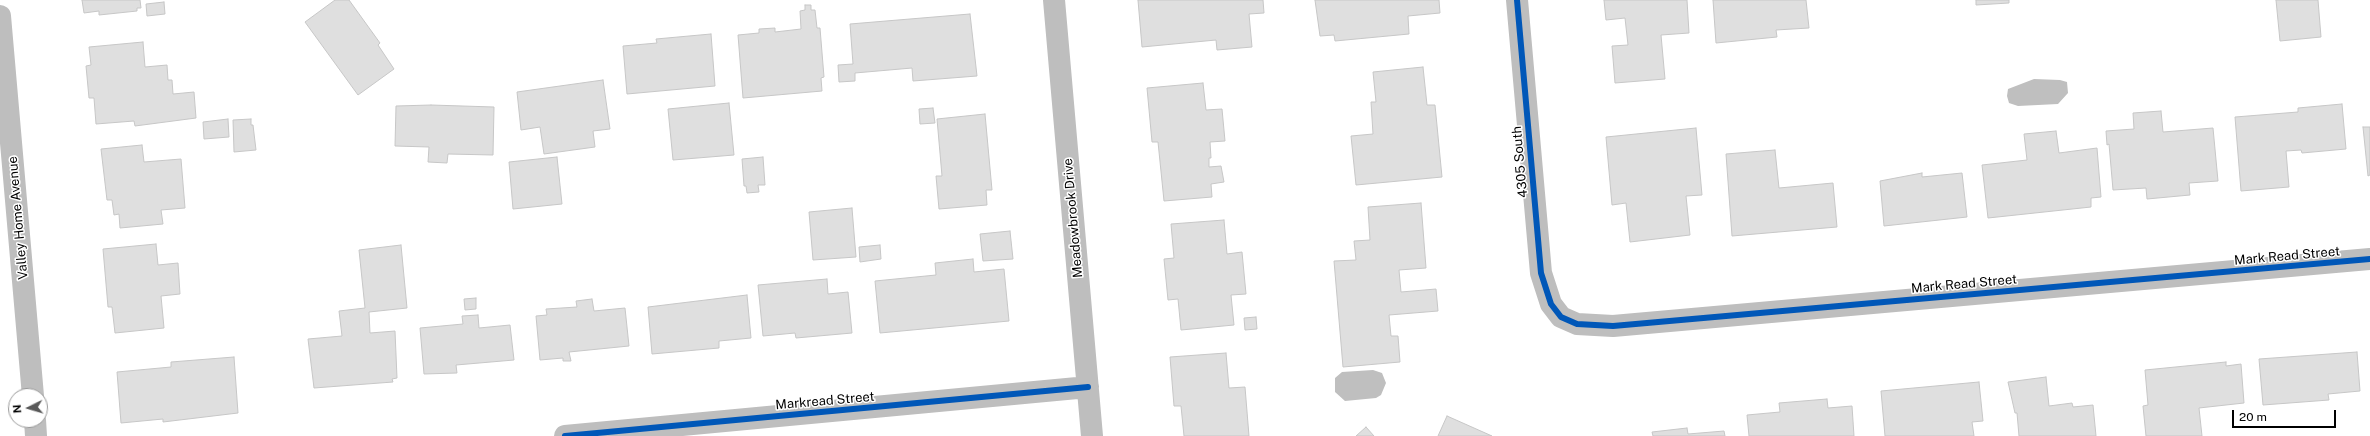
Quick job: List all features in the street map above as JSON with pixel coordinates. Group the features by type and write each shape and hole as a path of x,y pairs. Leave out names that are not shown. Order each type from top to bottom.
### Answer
{"street":[{"name":"Meadowbrook Drive","path":"1054,0 1092,436"},
{"name":"4305 South","path":"1517,0 1541,273 1551,304 1561,317"},
{"name":"Valley Home Avenue","path":"0,16 32,388"},
{"name":"Mark Read Street","path":"1561,317 1577,324 1613,326 2370,260"},
{"name":"Markread Street","path":"565,436 1088,387"}],"shaded area":[{"path":"2034,79 2060,80 2067,82 2068,93 2058,104 2018,106 2009,103 2007,96 2008,89"},
{"path":"1373,370 1382,373 1386,383 1381,395 1376,398 1345,401 1335,392 1335,378 1342,372"}],"building":[{"path":"82,0 140,0 141,8 137,8 137,11 99,15 99,11 84,13"},
{"path":"335,0 349,0 380,43 378,45 394,69 358,95 305,22"},
{"path":"1138,0 1263,0 1264,13 1249,14 1252,47 1217,50 1216,40 1142,47"},
{"path":"1315,0 1439,0 1440,13 1408,16 1409,34 1335,41 1334,35 1320,36"},
{"path":"1604,0 1687,0 1689,33 1661,35 1665,79 1615,83 1612,46 1628,45 1625,18 1606,20"},
{"path":"1713,0 1806,0 1809,28 1776,30 1777,37 1716,43"},
{"path":"1976,0 2009,0 2009,3 1976,5"},
{"path":"2276,0 2318,0 2321,37 2280,41"},
{"path":"164,2 165,14 147,16 146,4"},
{"path":"805,5 811,5 811,10 815,10 817,28 820,28 824,77 821,78 822,91 743,98 738,35 759,33 759,29 775,28 775,32 801,29 800,11 805,10"},
{"path":"970,14 977,76 913,81 912,68 855,73 855,81 839,82 838,65 853,64 850,24"},
{"path":"711,34 715,86 627,94 623,46 657,43 656,39"},
{"path":"143,42 145,67 167,65 168,80 172,80 173,94 194,92 196,118 135,126 134,121 96,124 94,98 89,98 86,66 91,65 89,47"},
{"path":"1423,67 1427,105 1435,105 1442,177 1356,185 1351,136 1373,134 1371,102 1376,102 1373,72"},
{"path":"603,80 610,129 593,131 595,147 544,154 540,127 521,130 517,92"},
{"path":"1203,83 1206,110 1222,109 1225,141 1210,142 1211,158 1209,158 1209,167 1221,166 1224,182 1211,184 1212,197 1164,201 1158,142 1152,142 1147,88"},
{"path":"729,103 734,155 673,160 668,109"},
{"path":"2342,104 2346,149 2302,153 2301,150 2286,151 2289,187 2241,191 2235,117 2298,112 2298,108"},
{"path":"431,105 494,107 493,155 448,154 447,163 428,162 429,147 395,146 396,106"},
{"path":"933,108 935,123 920,124 919,109"},
{"path":"2161,111 2163,132 2213,128 2218,181 2189,183 2190,195 2147,199 2146,188 2113,190 2109,144 2107,145 2106,131 2134,129 2133,113"},
{"path":"985,114 992,190 986,190 987,205 939,209 936,176 942,176 937,119"},
{"path":"228,119 229,137 204,139 203,122"},
{"path":"251,119 256,150 234,152 233,120"},
{"path":"2363,127 2370,127 2370,175 2368,176"},
{"path":"1696,128 1702,195 1686,196 1690,235 1630,242 1626,203 1612,205 1606,137"},
{"path":"2056,131 2059,153 2097,148 2101,197 2091,198 2091,207 1988,218 1982,165 2027,160 2024,134"},
{"path":"142,145 144,162 181,159 185,208 161,210 163,224 120,228 119,214 114,215 112,200 107,200 101,149"},
{"path":"1775,150 1779,188 1833,183 1837,227 1732,236 1726,154"},
{"path":"557,157 562,204 513,209 509,162"},
{"path":"763,157 765,185 758,185 759,192 747,193 746,186 744,186 742,159"},
{"path":"1922,173 1922,177 1962,173 1967,217 1884,226 1880,181"},
{"path":"1421,203 1426,268 1399,270 1401,292 1436,289 1438,311 1389,315 1391,336 1398,336 1400,362 1343,367 1334,261 1356,260 1354,241 1370,240 1368,207"},
{"path":"852,208 856,257 813,260 809,212"},
{"path":"1224,220 1227,254 1242,252 1246,294 1231,295 1234,325 1181,330 1178,299 1168,300 1164,259 1174,258 1171,224"},
{"path":"1010,231 1013,259 983,261 980,234"},
{"path":"156,244 158,265 178,263 180,294 161,296 164,328 115,333 112,307 108,307 103,249"},
{"path":"401,245 407,308 369,312 370,333 395,331 397,378 392,379 393,382 314,388 308,339 342,336 339,311 365,308 359,250"},
{"path":"880,245 881,259 860,262 859,247"},
{"path":"973,259 974,272 1004,269 1009,321 880,333 875,281 936,275 935,263"},
{"path":"827,279 828,294 848,292 852,333 796,338 795,333 763,336 758,285"},
{"path":"747,295 751,338 719,341 719,348 652,354 648,307"},
{"path":"476,298 476,309 465,310 464,299"},
{"path":"592,299 594,311 625,308 629,346 569,352 571,361 563,361 563,358 540,360 536,316 547,315 546,309 577,307 576,301"},
{"path":"478,315 479,328 510,325 514,360 456,365 457,373 424,374 420,328 463,324 462,316"},
{"path":"1256,317 1257,329 1245,330 1244,318"},
{"path":"2357,352 2360,391 2328,394 2329,400 2263,405 2259,359"},
{"path":"1226,353 1229,388 1245,387 1249,436 1184,436 1181,406 1174,406 1170,357"},
{"path":"234,357 238,413 163,422 163,419 121,423 117,372 171,367 171,362"},
{"path":"2226,362 2226,366 2241,364 2244,403 2199,408 2202,436 2146,436 2143,406 2148,405 2145,370"},
{"path":"2046,377 2049,406 2072,403 2073,407 2093,405 2096,436 2019,436 2017,413 2015,413 2008,382"},
{"path":"1979,382 1983,421 1972,422 1974,436 1885,436 1881,391"},
{"path":"1827,399 1828,408 1852,406 1854,436 1749,436 1747,415 1780,412 1779,403"},
{"path":"1447,416 1492,436 1438,436"},
{"path":"1366,427 1374,436 1356,436"},
{"path":"1687,428 1688,434 1724,431 1725,436 1653,436 1652,432"}],"cycle path":[{"path":"1517,0 1541,273 1551,304 1561,317 1577,324 1613,326 2370,259"},
{"path":"565,436 1088,387"}]}
